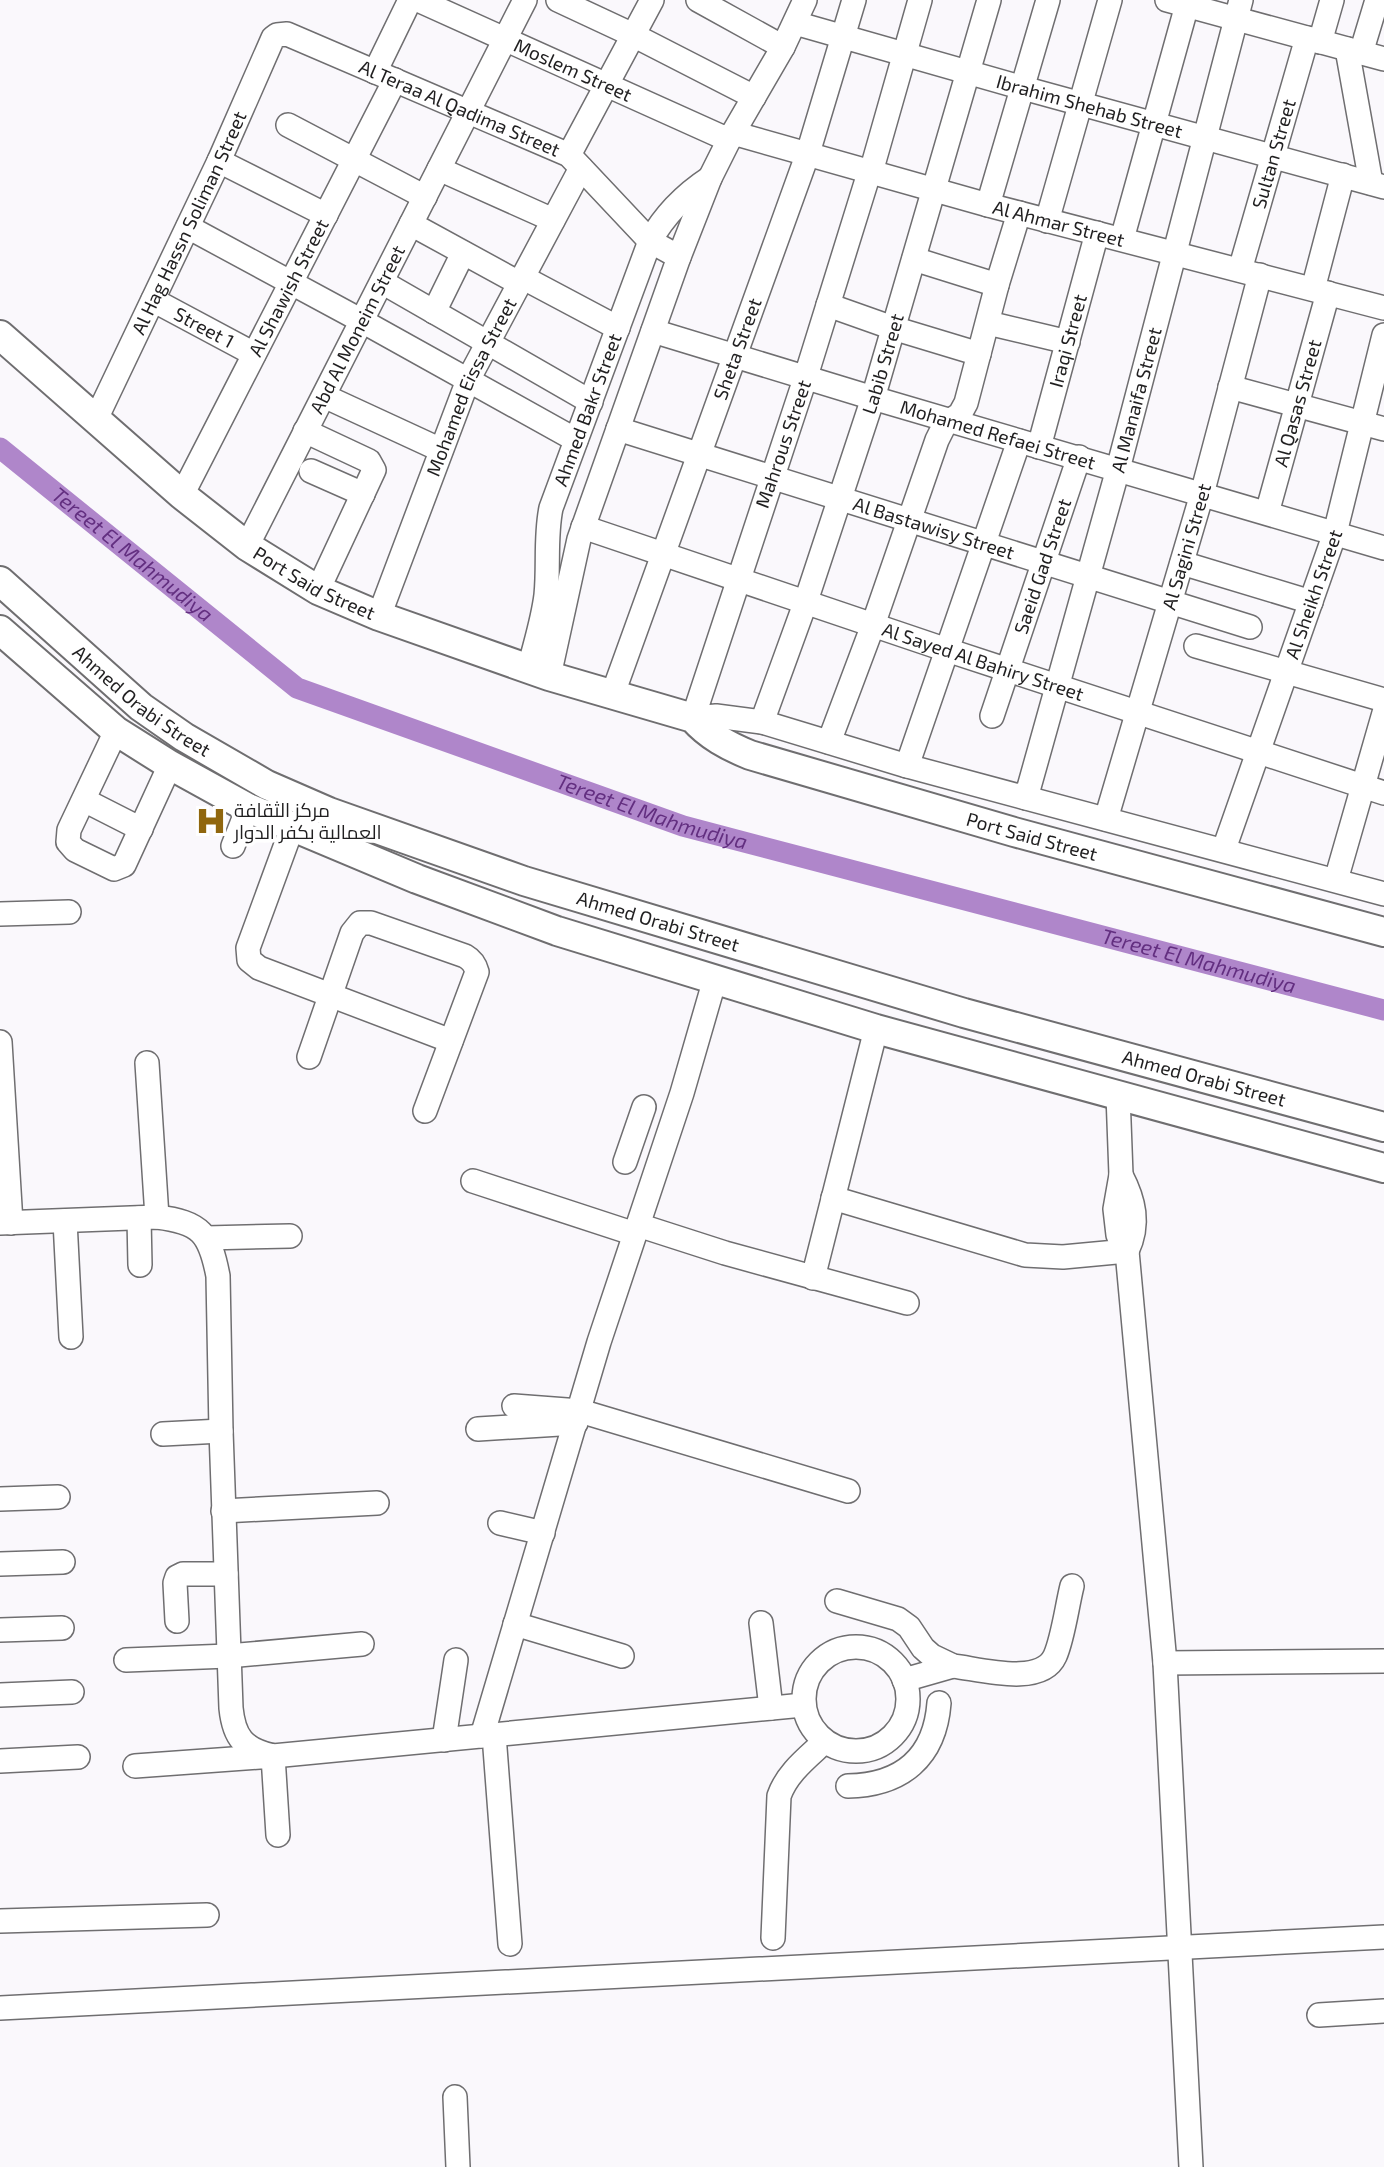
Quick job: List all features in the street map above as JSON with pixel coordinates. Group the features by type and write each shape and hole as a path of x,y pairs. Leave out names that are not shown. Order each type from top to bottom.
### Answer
{"main road":[{"name":"Port Said Street","path":"0,335 182,495 247,546 318,590 379,616 539,672 612,696 693,718 725,745 750,755 1014,832 1384,932"},
{"name":"Ahmed Orabi Street","path":"0,581 141,707 184,737 267,785 329,812 524,881 964,1013 1384,1127"},
{"name":"Ahmed Orabi Street","path":"0,630 116,731 170,765 248,808 417,879 557,930 876,1029 1384,1168"}],"street":[{"name":"Al Shawish Street","path":"182,495 354,160 410,0"},
{"name":"Moslem Street","path":"418,0 606,85 731,137"},
{"name":"Abd Al Moneim Street","path":"247,546 525,0"},
{"path":"558,0 633,34 754,97"},
{"name":"Mohamed Eissa Street","path":"379,616 468,380 552,220 606,85 652,0"},
{"path":"698,0 783,47"},
{"name":"Ahmed Bakr Street","path":"539,672 581,533 679,257 710,178 783,47 805,0"},
{"name":"Sheta Street","path":"612,696 808,153 854,0"},
{"name":"Mahrous Street","path":"693,718 806,376 920,0"},
{"name":"Labib Street","path":"762,722 806,601 873,398 989,0"},
{"path":"988,205 1048,0"},
{"path":"1047,220 1110,0"},
{"name":"Sultan Street","path":"1250,273 1273,156 1314,40 1332,0"},
{"path":"1377,0 1354,51 1377,185"},
{"path":"1122,239 1186,3 1238,9 1314,40 1384,59"},
{"name":"Al Manaifa Street","path":"1026,797 1118,469 1238,9"},
{"name":"Ibrahim Shehab Street","path":"794,23 1377,185"},
{"name":"Al Teraa Al Qadima Street","path":"287,34 469,111 575,162 650,241 679,257"},
{"name":"Al Hag Hassn Soliman Street","path":"96,419 219,161 273,38 287,34"},
{"path":"288,125 425,197"},
{"name":"Al Ahmar Street","path":"731,137 808,153 988,205 1384,308"},
{"path":"219,161 326,215"},
{"path":"439,169 552,220"},
{"name":"Al Qasas Street","path":"1267,513 1297,405 1343,175"},
{"name":"Ahmed Bakr Street","path":"539,672 551,508 650,241 669,212 710,178"},
{"path":"829,742 937,440 945,424 960,414 966,403 1019,213"},
{"path":"411,225 618,328"},
{"path":"188,227 576,440"},
{"name":"Iraqi Street","path":"907,766 983,545 1029,444 1068,342 1097,233"},
{"path":"434,312 463,253"},
{"path":"914,259 997,285"},
{"name":"Al Sagini Street","path":"1106,819 1202,494 1230,387 1250,273"},
{"path":"382,282 591,402"},
{"name":"Street 1","path":"153,300 254,354"},
{"path":"828,305 892,328 979,354"},
{"path":"988,323 1068,342"},
{"name":"Mohamed Refaei Street","path":"653,331 1384,548"},
{"name":"Al Sheikh Street","path":"1224,849 1373,426 1384,335"},
{"path":"1230,387 1373,426"},
{"path":"324,396 441,450"},
{"name":"Al Bastawisy Street","path":"618,429 1250,627"},
{"path":"305,431 373,464 373,475 318,590"},
{"name":"Saeid Gad Street","path":"992,716 1079,457"},
{"path":"312,471 363,494"},
{"name":"Al Sayed Al Bahiry Street","path":"548,536 581,533 663,554 1374,790"},
{"path":"547,561 573,564"},
{"path":"1182,563 1311,602"},
{"path":"1196,646 1384,700"},
{"path":"1336,880 1374,790 1384,713"},
{"name":"Port Said Street","path":"693,718 739,718 762,722 907,766 1384,894"},
{"path":"116,731 68,836 68,842 75,850 118,869 124,865 170,765"},
{"path":"84,800 141,830"},
{"path":"233,846 248,808"},
{"path":"292,828 247,954 249,960 259,968 451,1041"},
{"path":"0,914 69,912"},
{"path":"309,1057 352,933 360,923 371,923 465,956 471,959 477,972 425,1111"},
{"path":"510,1944 488,1735 515,1624 599,1342 663,1151 715,979"},
{"path":"813,1278 876,1029"},
{"path":"0,1042 6,1223 174,1219 202,1231 215,1257 218,1276 228,1656 233,1726 242,1741 256,1752 273,1756"},
{"path":"140,1265 148,1218 147,1063"},
{"path":"1118,1095 1121,1175 1134,1207 1135,1224 1127,1251 1166,1663 1191,2167"},
{"path":"644,1107 629,1152 663,1151"},
{"path":"473,1181 637,1230 907,1303"},
{"path":"833,1198 1025,1255 1063,1257 1127,1251"},
{"path":"65,1221 71,1337"},
{"path":"206,1238 290,1236"},
{"path":"514,1406 578,1417 848,1491"},
{"path":"478,1429 578,1417"},
{"path":"163,1434 221,1431"},
{"path":"0,1499 58,1497"},
{"path":"223,1511 377,1503"},
{"path":"500,1523 543,1533"},
{"path":"0,1564 62,1562"},
{"path":"177,1621 177,1577 183,1574 226,1574"},
{"path":"837,1601 898,1619 909,1627 932,1656 953,1666 1020,1674 1045,1668 1056,1654 1072,1586"},
{"path":"761,1623 771,1708"},
{"path":"515,1624 622,1656"},
{"path":"0,1630 62,1628"},
{"path":"127,1660 228,1656 362,1644"},
{"path":"862,1647 884,1654 901,1671 904,1680 908,1693 906,1716 894,1736 878,1747 860,1752 841,1750 824,1742 810,1726 803,1705 806,1682 818,1662 838,1649 862,1647"},
{"path":"444,1740 456,1660"},
{"path":"1166,1663 1384,1661"},
{"path":"904,1680 953,1666"},
{"path":"0,1695 72,1692"},
{"path":"848,1786 867,1786 885,1781 902,1773 917,1761 934,1734 939,1703"},
{"path":"135,1766 273,1756 803,1705"},
{"path":"894,1736 917,1761"},
{"path":"773,1938 779,1796 791,1773 824,1742"},
{"path":"273,1756 278,1835"},
{"path":"0,1760 78,1757"},
{"path":"0,1921 208,1915"},
{"path":"0,2008 1384,1937"},
{"path":"1320,2015 1384,2011"},
{"path":"455,2097 458,2167"}],"waterway":[{"name":"Tereet El Mahmudiya","path":"0,448 297,688 683,826 1384,1010"}],"place":[{"name":"مركز الثقافة العمالية بكفر الدوار","path":"211,821"}]}
